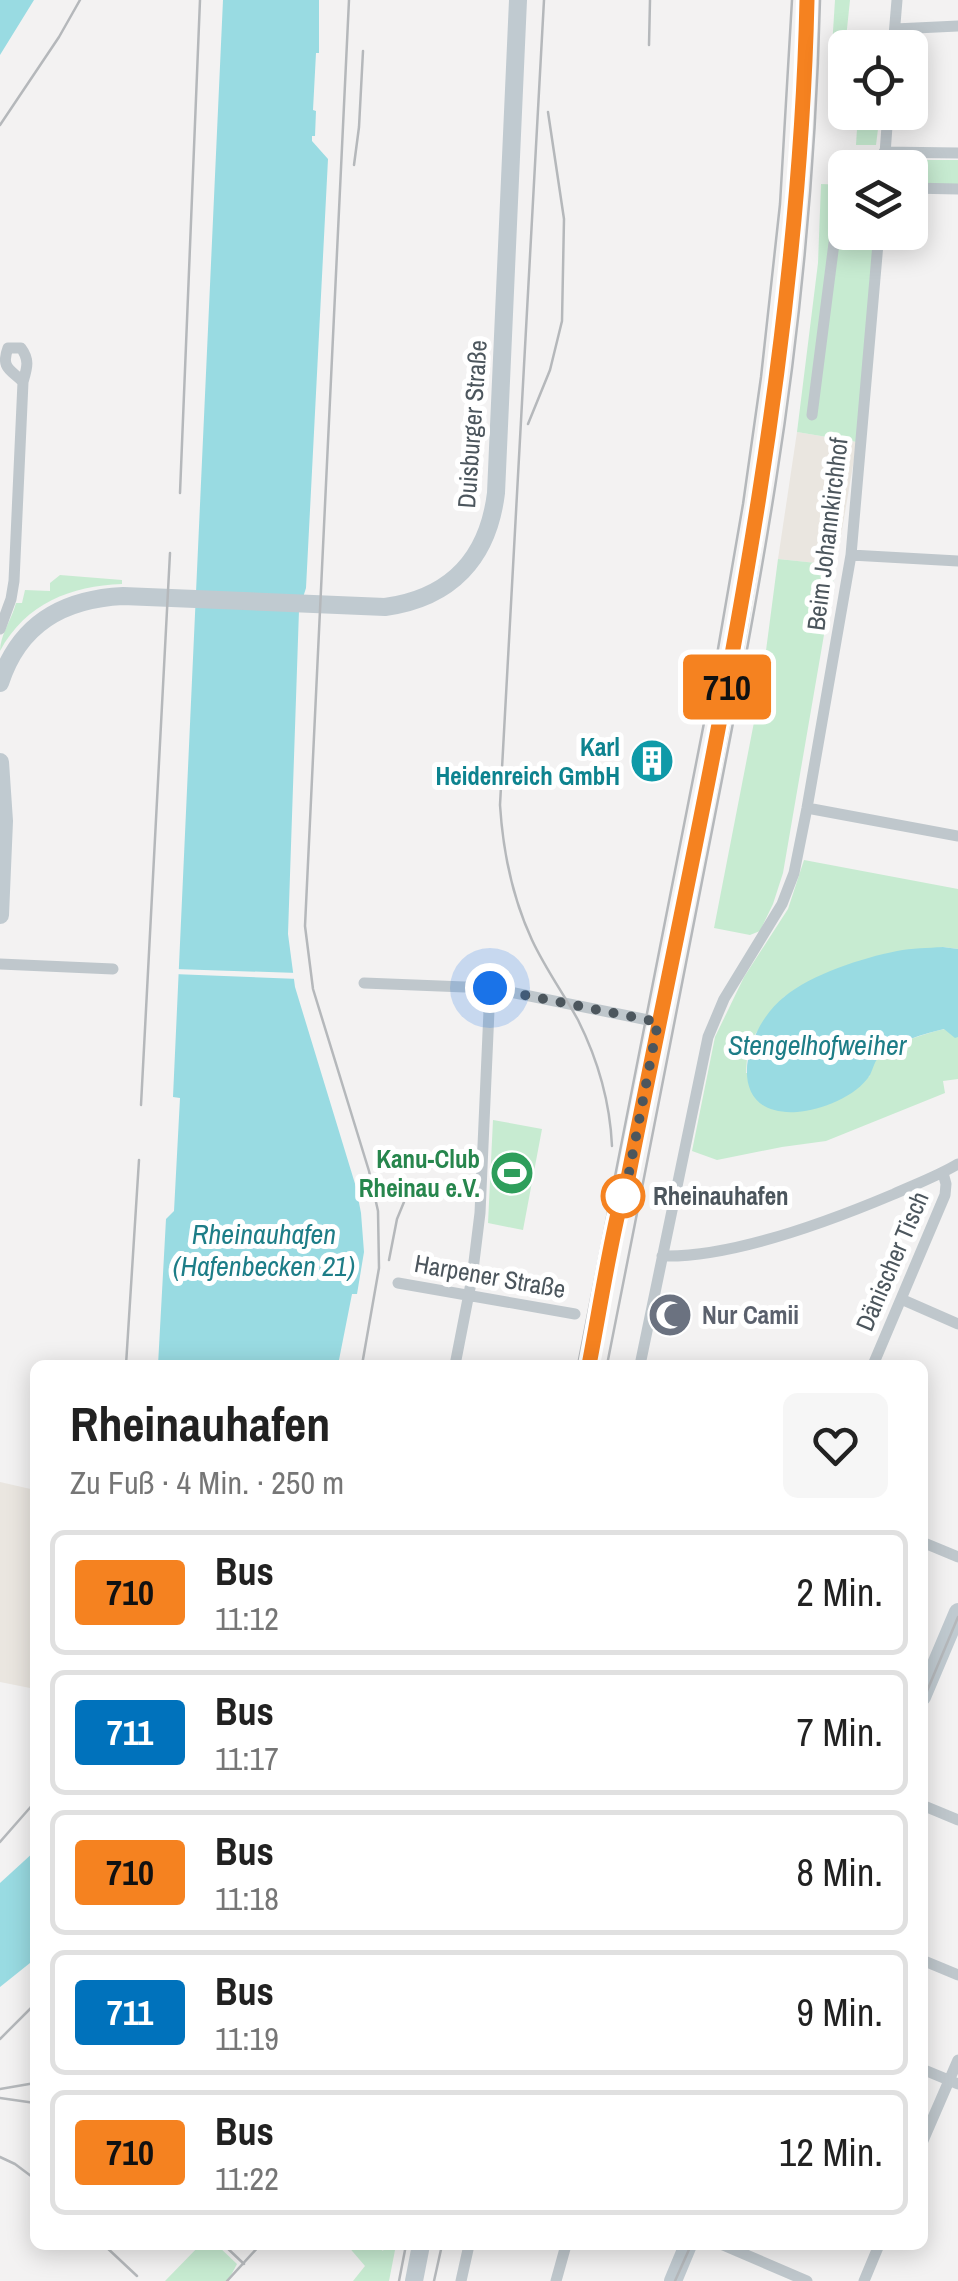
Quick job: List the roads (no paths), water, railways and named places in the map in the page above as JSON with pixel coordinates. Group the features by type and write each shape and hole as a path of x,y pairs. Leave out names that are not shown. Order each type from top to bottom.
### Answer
{"street":[{"name":"Duisburger Straße","path":"0,683 27,634 45,618 81,601 123,596 384,608 414,602 448,584 476,554 486,536 494,506 518,0"},
{"path":"589,1360 740,618 764,469 790,264 808,0"},
{"path":"897,0 894,30 958,26"},
{"path":"928,153 958,153"},
{"path":"928,188 958,189"},
{"path":"812,414 833,250"},
{"name":"Beim Johannkirchhof","path":"641,1360 708,1037 724,999 788,891 808,808 851,555 877,250"},
{"path":"0,629 14,581 22,382"},
{"path":"851,555 958,561"},
{"path":"0,762 4,821 0,915"},
{"path":"808,808 958,836"},
{"path":"0,964 114,970"},
{"path":"364,983 490,988 658,1022"},
{"path":"456,1360 480,1213 490,988"},
{"path":"662,1256 713,1252 779,1236 864,1207 958,1164"},
{"name":"Dänischer Tisch","path":"875,1360 945,1195 942,1174"},
{"name":"Harpener Straße","path":"398,1282 575,1314"},
{"path":"901,1299 958,1324"},
{"path":"928,1544 958,1557"},
{"path":"928,1683 958,1612"},
{"path":"928,1808 958,1820"},
{"path":"928,1962 958,1975"},
{"path":"928,2132 954,2082 958,2060"},
{"path":"928,2071 954,2082"},
{"path":"414,2281 420,2250"},
{"path":"462,2281 468,2250"},
{"path":"556,2281 565,2250"},
{"path":"672,2281 686,2250"},
{"path":"735,2250 807,2281"},
{"path":"864,2281 877,2250"}],"water":[{"path":"0,0 34,0 0,55"},
{"name":"Rheinauhafen (Hafenbecken 21)","path":"223,0 319,0 312,141 328,159 306,588 299,610 288,934 295,987 361,1213 364,1252 339,1360 158,1360 166,1219 174,1211 180,1098 173,1097"},
{"name":"Stengelhofweiher","path":"958,949 958,1037 944,1029 895,1046 879,1057 856,1090 827,1105 797,1112 773,1110 757,1100 749,1086 751,1048 770,1011 784,997 823,974 853,963 903,950"},
{"path":"30,1856 30,1963 0,1987 0,1883"}],"tram line":[{"path":"928,1689 958,1617"},
{"path":"675,2281 689,2250"}],"railway":[{"path":"0,125 80,0"},
{"path":"180,493 200,0"},
{"path":"349,0 305,926 313,989 378,1211 379,1268 363,1360"},
{"path":"544,0 500,805 506,857 519,907 537,950 591,1050 606,1097 612,1146"},
{"path":"649,45 650,0"},
{"path":"579,1360 714,672 743,504 780,204 792,0"},
{"path":"608,1360 734,719 776,481 806,242 820,0"},
{"path":"354,165 363,51"},
{"path":"528,424 550,370 562,321 564,219 548,112"},
{"path":"141,1105 170,553"},
{"path":"126,1360 139,1160"},
{"path":"389,1260 404,1202"},
{"path":"0,1842 30,1808"},
{"path":"0,2039 30,2009"},
{"path":"0,2089 30,2084"},
{"path":"0,2098 30,2102"},
{"path":"0,2157 30,2175"},
{"path":"109,2250 137,2276"},
{"path":"229,2250 244,2264"},
{"path":"227,2281 255,2250"},
{"path":"399,2281 405,2250"},
{"path":"434,2281 441,2250"}],"place":[{"name":"Karl Heidenreich GmbH","path":"652,761"},
{"name":"Kanu-Club Rheinau e.V.","path":"512,1173"},
{"name":"Rheinauhafen","path":"623,1196"},
{"name":"Nur Camii","path":"670,1315"}]}
